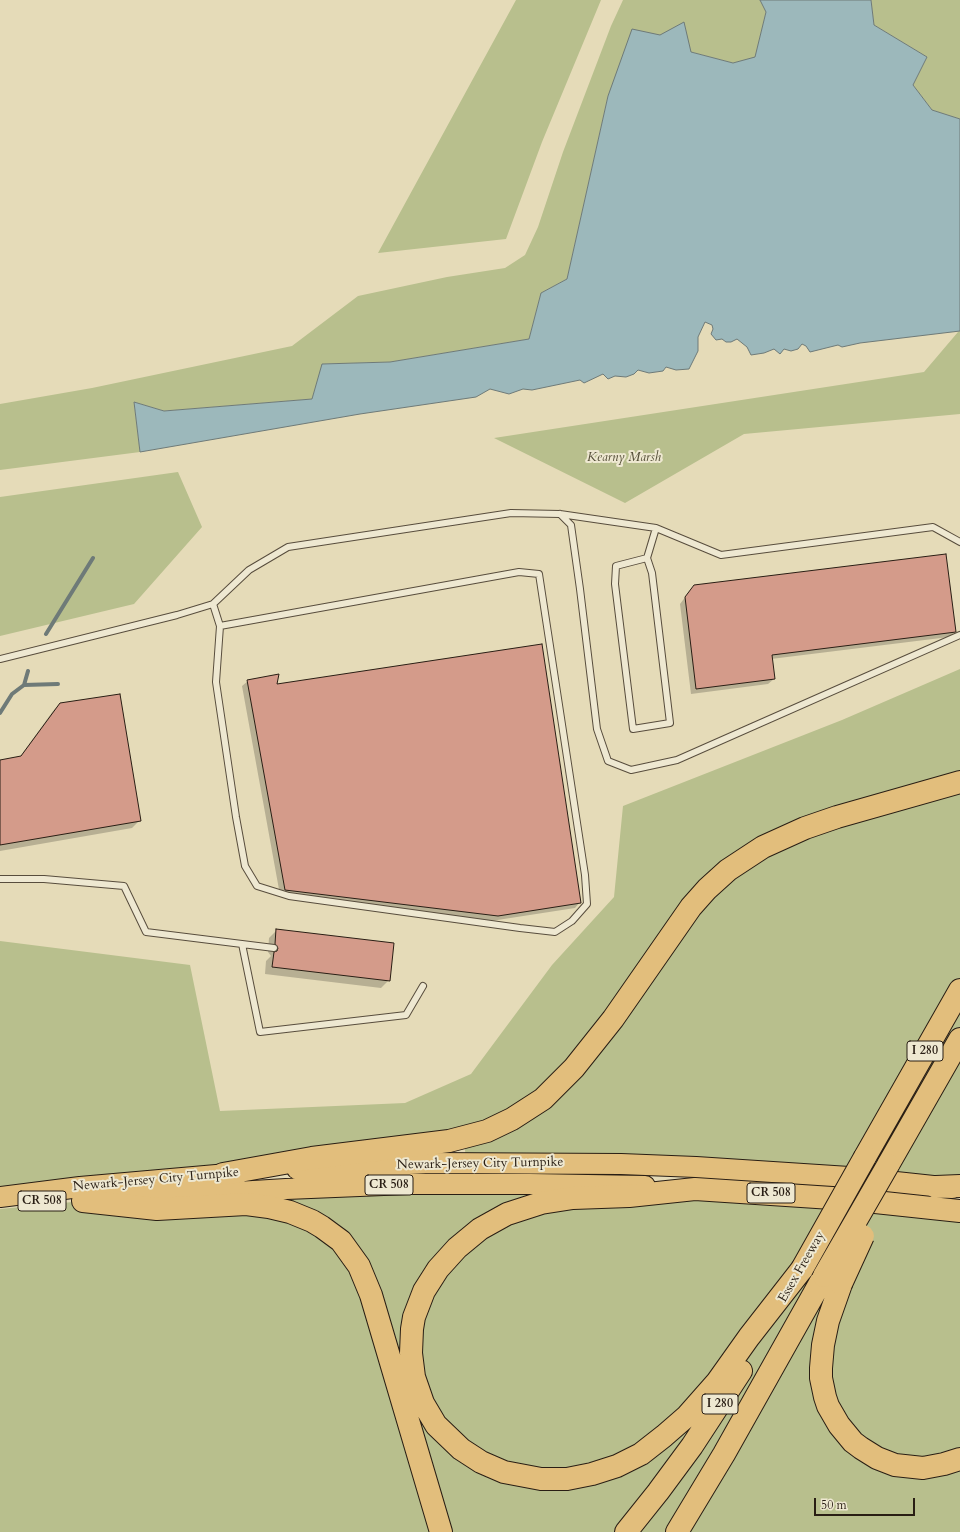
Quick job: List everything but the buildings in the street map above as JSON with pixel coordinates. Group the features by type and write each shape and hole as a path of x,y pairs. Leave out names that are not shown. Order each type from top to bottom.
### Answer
{"highway":[{"path":"223,1174 312,1158 435,1143 487,1131 512,1120 543,1099 574,1068 613,1019 691,907 707,889 728,870 763,847 805,828 837,817 960,782"},
{"name":"Essex Freeway","path":"626,1532 673,1473 741,1371 802,1268 960,990"},
{"name":"Essex Freeway","path":"677,1532 833,1280 888,1165 960,1039"},
{"path":"912,1122 960,1071"},
{"path":"936,1186 960,1186"},
{"path":"695,1189 629,1196 573,1198 541,1203 507,1214 480,1229 448,1258 430,1280 418,1304 412,1329 411,1354 414,1377 423,1403 436,1425 452,1442 470,1456 493,1468 516,1475 541,1479 567,1479 592,1474 604,1471 629,1460 640,1454 664,1436 708,1394 749,1337 802,1268"},
{"name":"Newark-Jersey City Turnpike","path":"695,1189 847,1199 960,1211"},
{"path":"847,1199 960,1225"},
{"path":"83,1201 157,1209 235,1204 269,1207 290,1212 312,1221 341,1241 359,1266 371,1295 442,1532"},
{"path":"833,1280 821,1368 821,1378 828,1406 839,1425 853,1442 861,1448 877,1458 895,1465 923,1468 960,1459"}],"main road":[{"name":"Newark-Jersey City Turnpike","path":"0,1197 80,1187 223,1174 410,1164 580,1163 696,1167 849,1177 960,1189"},
{"name":"Newark-Jersey City Turnpike","path":"0,1201 83,1201 286,1189 408,1184 530,1184 695,1189"}],"lane":[{"path":"0,659 177,616 213,604 249,570 288,548 511,514 560,514 656,528 721,555 933,527 960,542"},
{"path":"560,514 571,525 597,729 608,761 631,770 677,760 960,635"},
{"path":"647,558 616,566 615,584 633,728 670,723 652,573 647,558 656,528"},
{"path":"213,604 220,626 216,682 236,817 245,866 257,886 289,896 555,932 572,921 587,904 585,875 539,574 519,572 220,626"},
{"path":"0,878 44,879 124,886 146,932 274,948"},
{"path":"242,944 260,1032 406,1015 423,986"}],"green space":[{"path":"516,0 601,0 542,142 506,239 378,253"},
{"path":"623,0 760,0 766,12 755,58 733,63 691,52 608,96 567,279 541,293 529,339 390,362 323,364 312,399 164,411 134,402 140,452 0,470 0,404 92,388 292,346 358,296 447,277 505,268 525,255 538,227 563,152 611,26"},
{"path":"871,0 960,0 960,119 932,110 913,85 927,57 874,25"},
{"name":"Kearny Marsh","path":"960,331 960,414 744,434 625,503 494,438 924,372"},
{"path":"178,472 202,527 134,604 0,636 0,497"},
{"path":"960,669 960,1189 467,1163 463,1138 435,1143 0,1187 0,941 190,965 220,1111 405,1103 471,1074 552,965 614,897 623,806 842,720"},
{"path":"408,1184 960,1211 960,1532 0,1532 0,1209 83,1201"}],"water":[{"path":"760,0 871,0 874,25 927,57 913,85 932,110 960,119 960,331 860,343 842,347 838,345 810,352 806,346 802,344 798,349 791,351 784,349 780,354 774,349 764,353 751,355 747,347 737,339 731,342 726,342 722,339 716,340 711,334 713,329 712,325 705,322 698,337 698,351 689,369 676,370 666,367 663,371 649,373 638,370 634,374 626,377 615,376 608,379 603,374 584,383 580,380 532,390 523,389 509,394 490,389 476,397 360,414 140,452 134,402 164,411 312,399 322,364 390,362 529,339 541,293 567,279 608,96 632,29 660,35 684,22 691,52 733,63 755,57 766,12"}],"waterway":[{"path":"46,634 93,558"},
{"path":"24,685 28,671"},
{"path":"0,713 12,694 24,685 58,684"}]}
